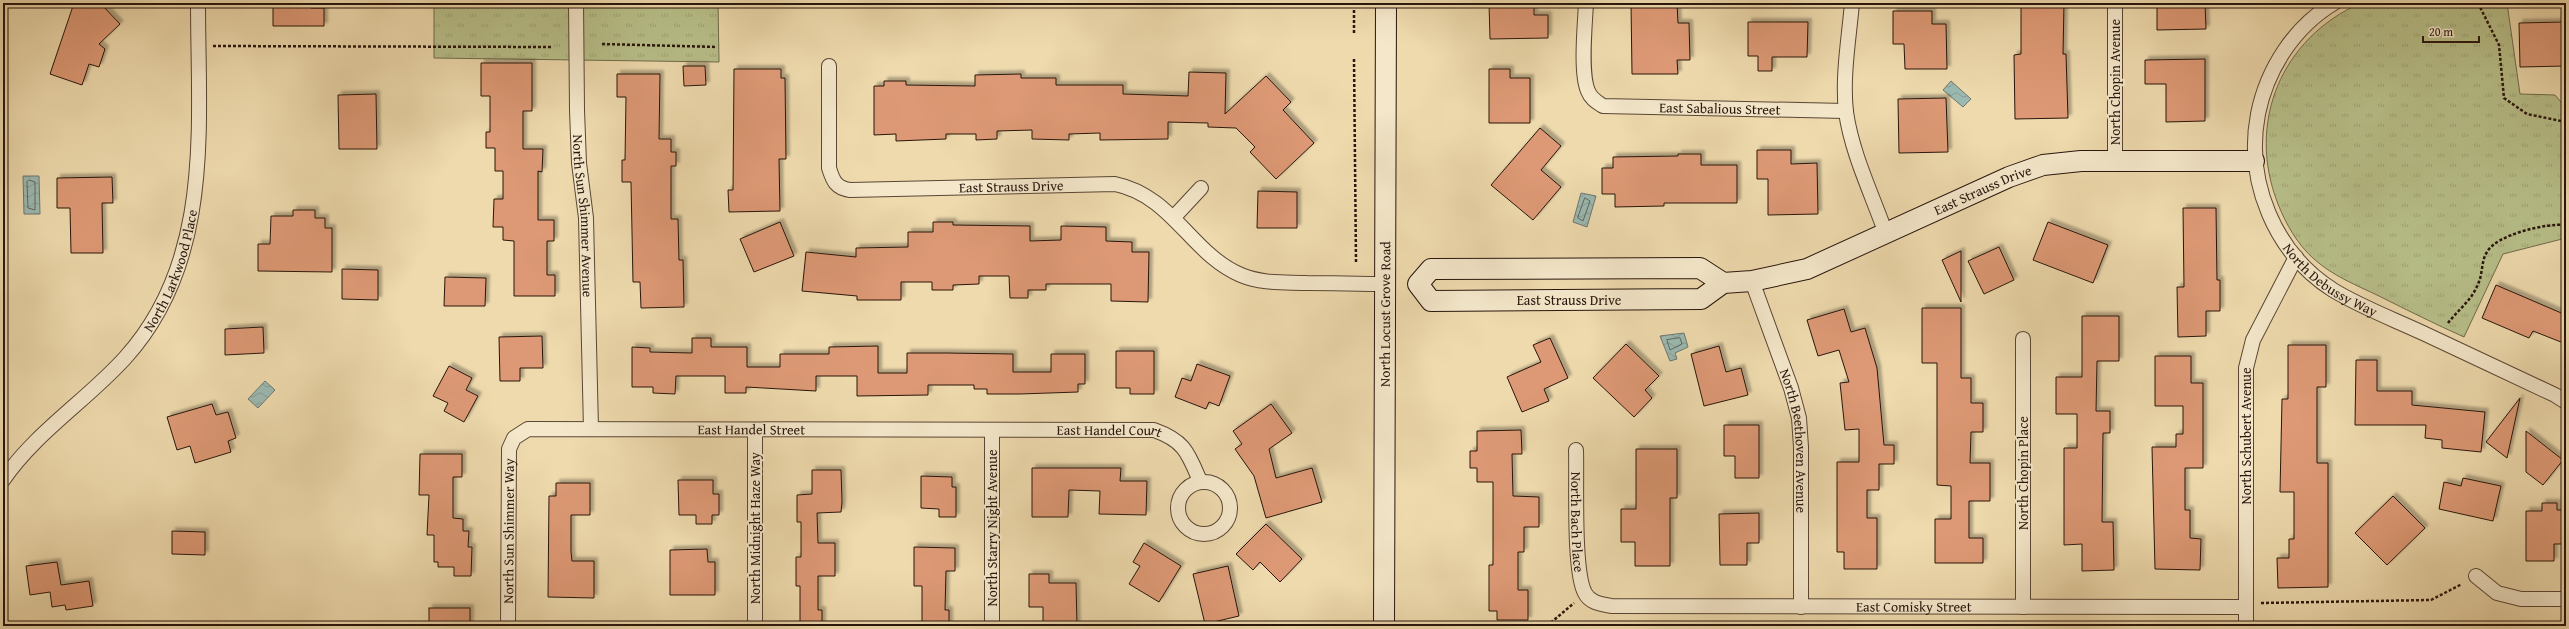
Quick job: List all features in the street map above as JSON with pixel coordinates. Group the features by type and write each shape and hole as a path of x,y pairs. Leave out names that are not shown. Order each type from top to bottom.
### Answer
{"street":[{"name":"North Larkwood Place","path":"3,480 38,440 125,358 140,340 170,291 189,234 195,200 198,3"},
{"name":"North Sun Shimmer Avenue","path":"576,3 577,110 579,163 586,218 591,429"},
{"name":"North Locust Grove Road","path":"1384,626 1386,3"},
{"name":"East Sabalious Street","path":"1586,3 1585,75 1588,91 1594,101 1603,106 1614,108 1846,111"},
{"path":"1852,3 1846,77 1846,111 1850,134 1886,234"},
{"name":"North Chopin Avenue","path":"2115,3 2115,161"},
{"name":"North Debussy Way","path":"2334,3 2303,27 2285,48 2272,71 2261,100 2256,128 2254,161 2265,205 2279,234 2296,258 2316,277 2352,300 2555,395 2566,402"},
{"name":"East Strauss Drive","path":"829,66 829,168 832,180 839,188 850,190 1115,184 1137,190 1156,201 1174,217 1213,257 1241,275 1276,283 1418,284 1431,301 1701,299 1723,283 1752,281 1806,269 2009,177 2043,165 2081,161 2254,161"},
{"path":"1174,217 1201,188"},
{"name":"North Schubert Avenue","path":"2246,626 2252,605 2246,368 2253,340 2296,258"},
{"path":"1418,284 1431,269 1700,268 1723,283"},
{"name":"North Beethoven Avenue","path":"1752,281 1791,388 1799,418 1801,447 1801,607"},
{"name":"North Chopin Place","path":"2022,339 2022,607"},
{"name":"East Handel Street","path":"514,438 528,429 992,430"},
{"name":"North Midnight Haze Way","path":"755,430 755,626"},
{"name":"East Handel Court","path":"992,430 1154,430 1174,437 1187,451 1200,482"},
{"name":"North Starry Night Avenue","path":"992,430 992,626"},
{"name":"North Sun Shimmer Way","path":"508,626 508,466 509,449 514,438"},
{"name":"North Bach Place","path":"1576,450 1578,568 1585,594"},
{"path":"2476,576 2497,592 2522,599 2566,599"},
{"name":"East Comisky Street","path":"1585,594 1595,603 1611,606 2022,607 2252,605"}],"path":[{"path":"1354,3 1354,34"},
{"path":"2478,3 2499,45 2504,98 2527,114 2566,122"},
{"path":"602,44 717,47"},
{"path":"198,46 553,47"},
{"path":"1354,59 1356,262"},
{"path":"2448,323 2464,305 2478,284 2484,258 2492,246 2532,229 2553,224 2566,225"},
{"path":"2252,605 2431,600 2476,576"},
{"path":"1547,626 1585,594"}],"green space":[{"path":"434,3 718,3 719,62 434,58"},
{"path":"2361,3 2507,3 2520,94 2555,95 2566,108 2566,238 2503,254 2464,337 2345,280 2321,265 2302,247 2297,240 2288,226 2278,204 2269,174 2266,143 2269,114 2278,86 2291,61 2310,38 2333,18"}],"water":[{"path":"1951,81 1971,99 1963,107 1943,90"},
{"path":"23,176 39,176 40,214 24,214"},
{"path":"1581,193 1596,196 1587,227 1573,222"},
{"path":"1684,333 1688,347 1675,353 1677,359 1670,361 1660,336"},
{"path":"265,381 275,390 258,408 248,399"}],"building":[{"path":"74,3 100,3 120,24 99,44 105,49 99,67 89,64 82,85 50,74"},
{"path":"273,3 311,3 311,8 324,8 324,26 273,26"},
{"path":"1489,3 1534,3 1534,15 1548,15 1548,38 1490,39"},
{"path":"1631,3 1677,3 1678,23 1689,23 1690,60 1677,60 1678,74 1632,74"},
{"path":"2021,3 2064,3 2063,54 2066,54 2068,118 2015,119 2014,55 2021,54"},
{"path":"2157,3 2205,3 2206,29 2157,30"},
{"path":"1893,11 1932,11 1932,24 1946,24 1947,69 1905,69 1904,44 1893,44"},
{"path":"1748,22 1808,22 1807,57 1772,57 1772,71 1758,71 1758,56 1748,56"},
{"path":"2566,22 2566,66 2520,67 2519,23"},
{"path":"2205,59 2205,121 2166,122 2166,84 2145,84 2145,60"},
{"path":"481,63 532,63 532,111 523,111 523,149 543,149 542,172 538,171 538,220 554,220 554,241 547,241 547,275 555,275 555,296 514,296 514,241 503,240 503,227 493,227 494,199 503,199 503,171 495,171 495,148 486,148 486,132 490,132 490,96 481,96"},
{"path":"683,66 705,66 706,85 684,86"},
{"path":"734,69 781,69 781,78 785,78 786,159 779,159 780,211 729,212 728,190 733,190"},
{"path":"1489,69 1510,69 1510,78 1530,78 1530,123 1489,123"},
{"path":"1189,72 1226,73 1225,114 1266,76 1291,102 1283,110 1314,143 1276,179 1250,152 1255,147 1236,128 1208,127 1208,123 1168,122 1168,139 1100,140 1100,133 1069,134 1069,140 1032,139 1032,130 997,131 997,139 976,140 976,134 946,134 946,139 896,141 896,134 874,135 874,86 884,86 884,81 906,81 906,85 975,86 975,75 1021,74 1021,78 1056,78 1056,85 1123,85 1123,94 1188,96"},
{"path":"617,74 660,74 659,139 671,139 671,152 676,152 676,166 671,166 671,219 678,219 679,260 683,260 684,307 641,308 640,282 633,282 631,182 622,182 622,160 625,160 626,97 617,97"},
{"path":"376,94 377,149 339,149 338,95"},
{"path":"1946,98 1948,152 1899,153 1898,99"},
{"path":"1540,128 1561,146 1541,170 1561,187 1533,220 1491,185"},
{"path":"1757,150 1791,150 1791,164 1817,163 1818,214 1768,215 1768,179 1757,179"},
{"path":"1678,154 1701,154 1701,165 1737,165 1737,203 1664,203 1664,206 1615,207 1615,194 1602,194 1602,168 1613,168 1613,157 1678,156"},
{"path":"112,177 113,203 102,203 103,253 71,253 70,208 57,208 57,178"},
{"path":"1258,191 1297,192 1297,228 1257,228"},
{"path":"2183,208 2216,208 2217,280 2220,280 2220,311 2206,311 2206,336 2178,337 2177,287 2184,287"},
{"path":"293,210 315,210 315,218 325,218 325,228 332,228 332,272 258,271 258,244 270,244 271,216 293,216"},
{"path":"780,222 794,256 754,272 740,239"},
{"path":"933,222 953,222 953,225 1030,226 1030,241 1061,240 1061,226 1106,227 1106,241 1132,242 1132,252 1149,252 1148,302 1111,301 1111,284 1046,284 1046,290 1028,290 1028,298 1010,298 1009,276 979,276 979,284 953,285 953,290 932,290 932,282 901,282 901,300 857,300 857,296 802,291 806,252 856,257 856,248 908,247 908,232 933,232"},
{"path":"2048,222 2108,245 2093,283 2033,260"},
{"path":"1999,247 2014,280 1984,294 1968,261"},
{"path":"1961,251 1961,302 1942,260"},
{"path":"342,269 378,270 378,300 342,299"},
{"path":"445,277 486,278 485,306 444,306"},
{"path":"2496,285 2566,315 2566,344 2533,331 2529,338 2482,318"},
{"path":"1922,308 1961,308 1961,378 1971,378 1971,403 1983,403 1983,432 1971,432 1970,463 1990,463 1990,501 1969,501 1969,538 1983,538 1983,563 1935,563 1935,519 1951,519 1951,486 1937,485 1937,363 1922,363"},
{"path":"1844,309 1851,332 1865,328 1877,368 1884,445 1894,445 1894,464 1879,464 1879,490 1867,490 1867,518 1877,518 1877,569 1844,569 1844,552 1837,552 1837,462 1859,462 1859,429 1845,430 1840,383 1849,382 1839,350 1818,356 1807,320"},
{"path":"2082,316 2119,316 2119,361 2097,361 2096,411 2110,411 2110,433 2103,433 2102,522 2113,522 2114,570 2082,571 2082,544 2064,545 2064,448 2077,448 2077,414 2056,414 2056,377 2082,377"},
{"path":"263,327 264,353 225,355 225,329"},
{"path":"542,336 543,368 520,368 520,381 500,381 499,337"},
{"path":"692,338 711,338 711,347 747,347 747,367 780,367 780,354 829,354 829,347 878,346 878,373 907,373 907,353 1013,354 1013,372 1051,372 1051,354 1085,354 1085,384 1078,384 1078,392 987,394 987,389 974,389 974,385 928,385 928,395 857,396 857,376 816,376 816,391 746,387 746,393 725,393 725,376 676,376 675,394 653,393 653,387 632,387 632,347 650,348 650,352 692,353"},
{"path":"1550,338 1568,378 1544,389 1549,401 1522,412 1507,377 1541,362 1533,345"},
{"path":"1626,344 1659,376 1645,390 1652,398 1634,417 1593,378"},
{"path":"2288,345 2326,345 2326,387 2317,387 2317,463 2328,463 2328,587 2278,588 2277,558 2289,558 2289,539 2294,539 2294,492 2280,492 2282,399 2288,399"},
{"path":"1719,346 1726,372 1741,368 1748,395 1704,406 1691,354"},
{"path":"1116,351 1154,351 1154,394 1130,394 1130,388 1116,388"},
{"path":"2155,356 2191,356 2191,383 2203,383 2203,468 2185,468 2185,510 2190,510 2190,538 2201,539 2200,570 2155,569 2152,447 2176,447 2176,434 2183,434 2183,406 2155,406"},
{"path":"2356,360 2377,360 2377,391 2412,391 2412,405 2485,412 2481,452 2442,448 2442,440 2425,438 2426,425 2355,425"},
{"path":"1197,364 1230,376 1219,406 1209,402 1206,409 1175,397 1182,378 1191,381"},
{"path":"449,366 472,378 466,390 478,396 464,422 444,411 448,403 433,396"},
{"path":"2520,398 2507,458 2486,442"},
{"path":"212,404 216,415 228,412 236,438 228,441 231,452 195,463 190,446 177,450 167,417"},
{"path":"1271,404 1292,433 1269,449 1276,478 1312,468 1322,502 1266,518 1254,476 1235,449 1242,444 1233,431"},
{"path":"1724,425 1759,425 1759,478 1735,478 1735,456 1724,456"},
{"path":"1521,430 1522,454 1512,454 1513,496 1539,497 1539,527 1524,527 1524,552 1518,552 1518,590 1528,590 1528,620 1497,620 1497,611 1489,611 1489,565 1493,565 1493,482 1477,482 1477,468 1470,468 1470,451 1477,451 1477,431"},
{"path":"2526,431 2563,460 2543,485 2526,472"},
{"path":"1636,449 1677,449 1677,498 1670,498 1670,566 1635,566 1635,542 1621,542 1621,509 1636,509"},
{"path":"420,454 462,454 462,477 453,477 453,518 463,519 463,531 469,531 468,547 472,547 471,576 454,576 454,567 438,567 438,562 434,562 434,535 427,535 429,495 419,495"},
{"path":"1032,468 1121,468 1120,481 1147,481 1146,515 1099,514 1100,491 1069,490 1068,517 1032,517"},
{"path":"812,470 841,470 842,502 841,512 817,513 818,543 835,543 835,576 818,576 818,610 822,610 822,626 800,626 800,586 796,586 796,557 801,557 801,522 797,522 797,495 812,494"},
{"path":"921,476 952,477 952,487 956,487 956,517 939,517 939,509 921,508"},
{"path":"2463,478 2501,486 2493,521 2439,509 2444,482 2461,486"},
{"path":"678,480 713,480 713,494 719,494 719,515 712,515 712,524 696,524 696,515 679,515"},
{"path":"556,483 590,483 590,515 571,515 571,552 572,561 594,561 594,598 548,597 549,496 556,496"},
{"path":"2393,496 2425,528 2387,565 2355,533"},
{"path":"2542,503 2557,503 2557,510 2566,510 2566,544 2554,544 2554,561 2526,561 2526,511 2542,511"},
{"path":"1759,513 1759,543 1747,543 1747,565 1720,565 1719,514"},
{"path":"1266,524 1302,559 1280,582 1260,562 1253,570 1236,554"},
{"path":"172,531 205,532 205,555 172,554"},
{"path":"1144,543 1181,566 1159,602 1129,584 1140,566 1133,562"},
{"path":"914,547 955,548 955,571 946,571 945,610 949,610 949,626 922,626 922,586 914,586"},
{"path":"707,549 708,562 715,562 715,595 670,595 670,550"},
{"path":"57,562 61,585 89,581 93,606 66,610 65,605 52,607 50,592 30,595 26,566"},
{"path":"1228,566 1239,616 1205,624 1193,574"},
{"path":"1029,574 1049,574 1049,583 1076,583 1077,626 1043,626 1043,607 1029,607"},
{"path":"429,608 470,608 470,626 429,626"}]}
